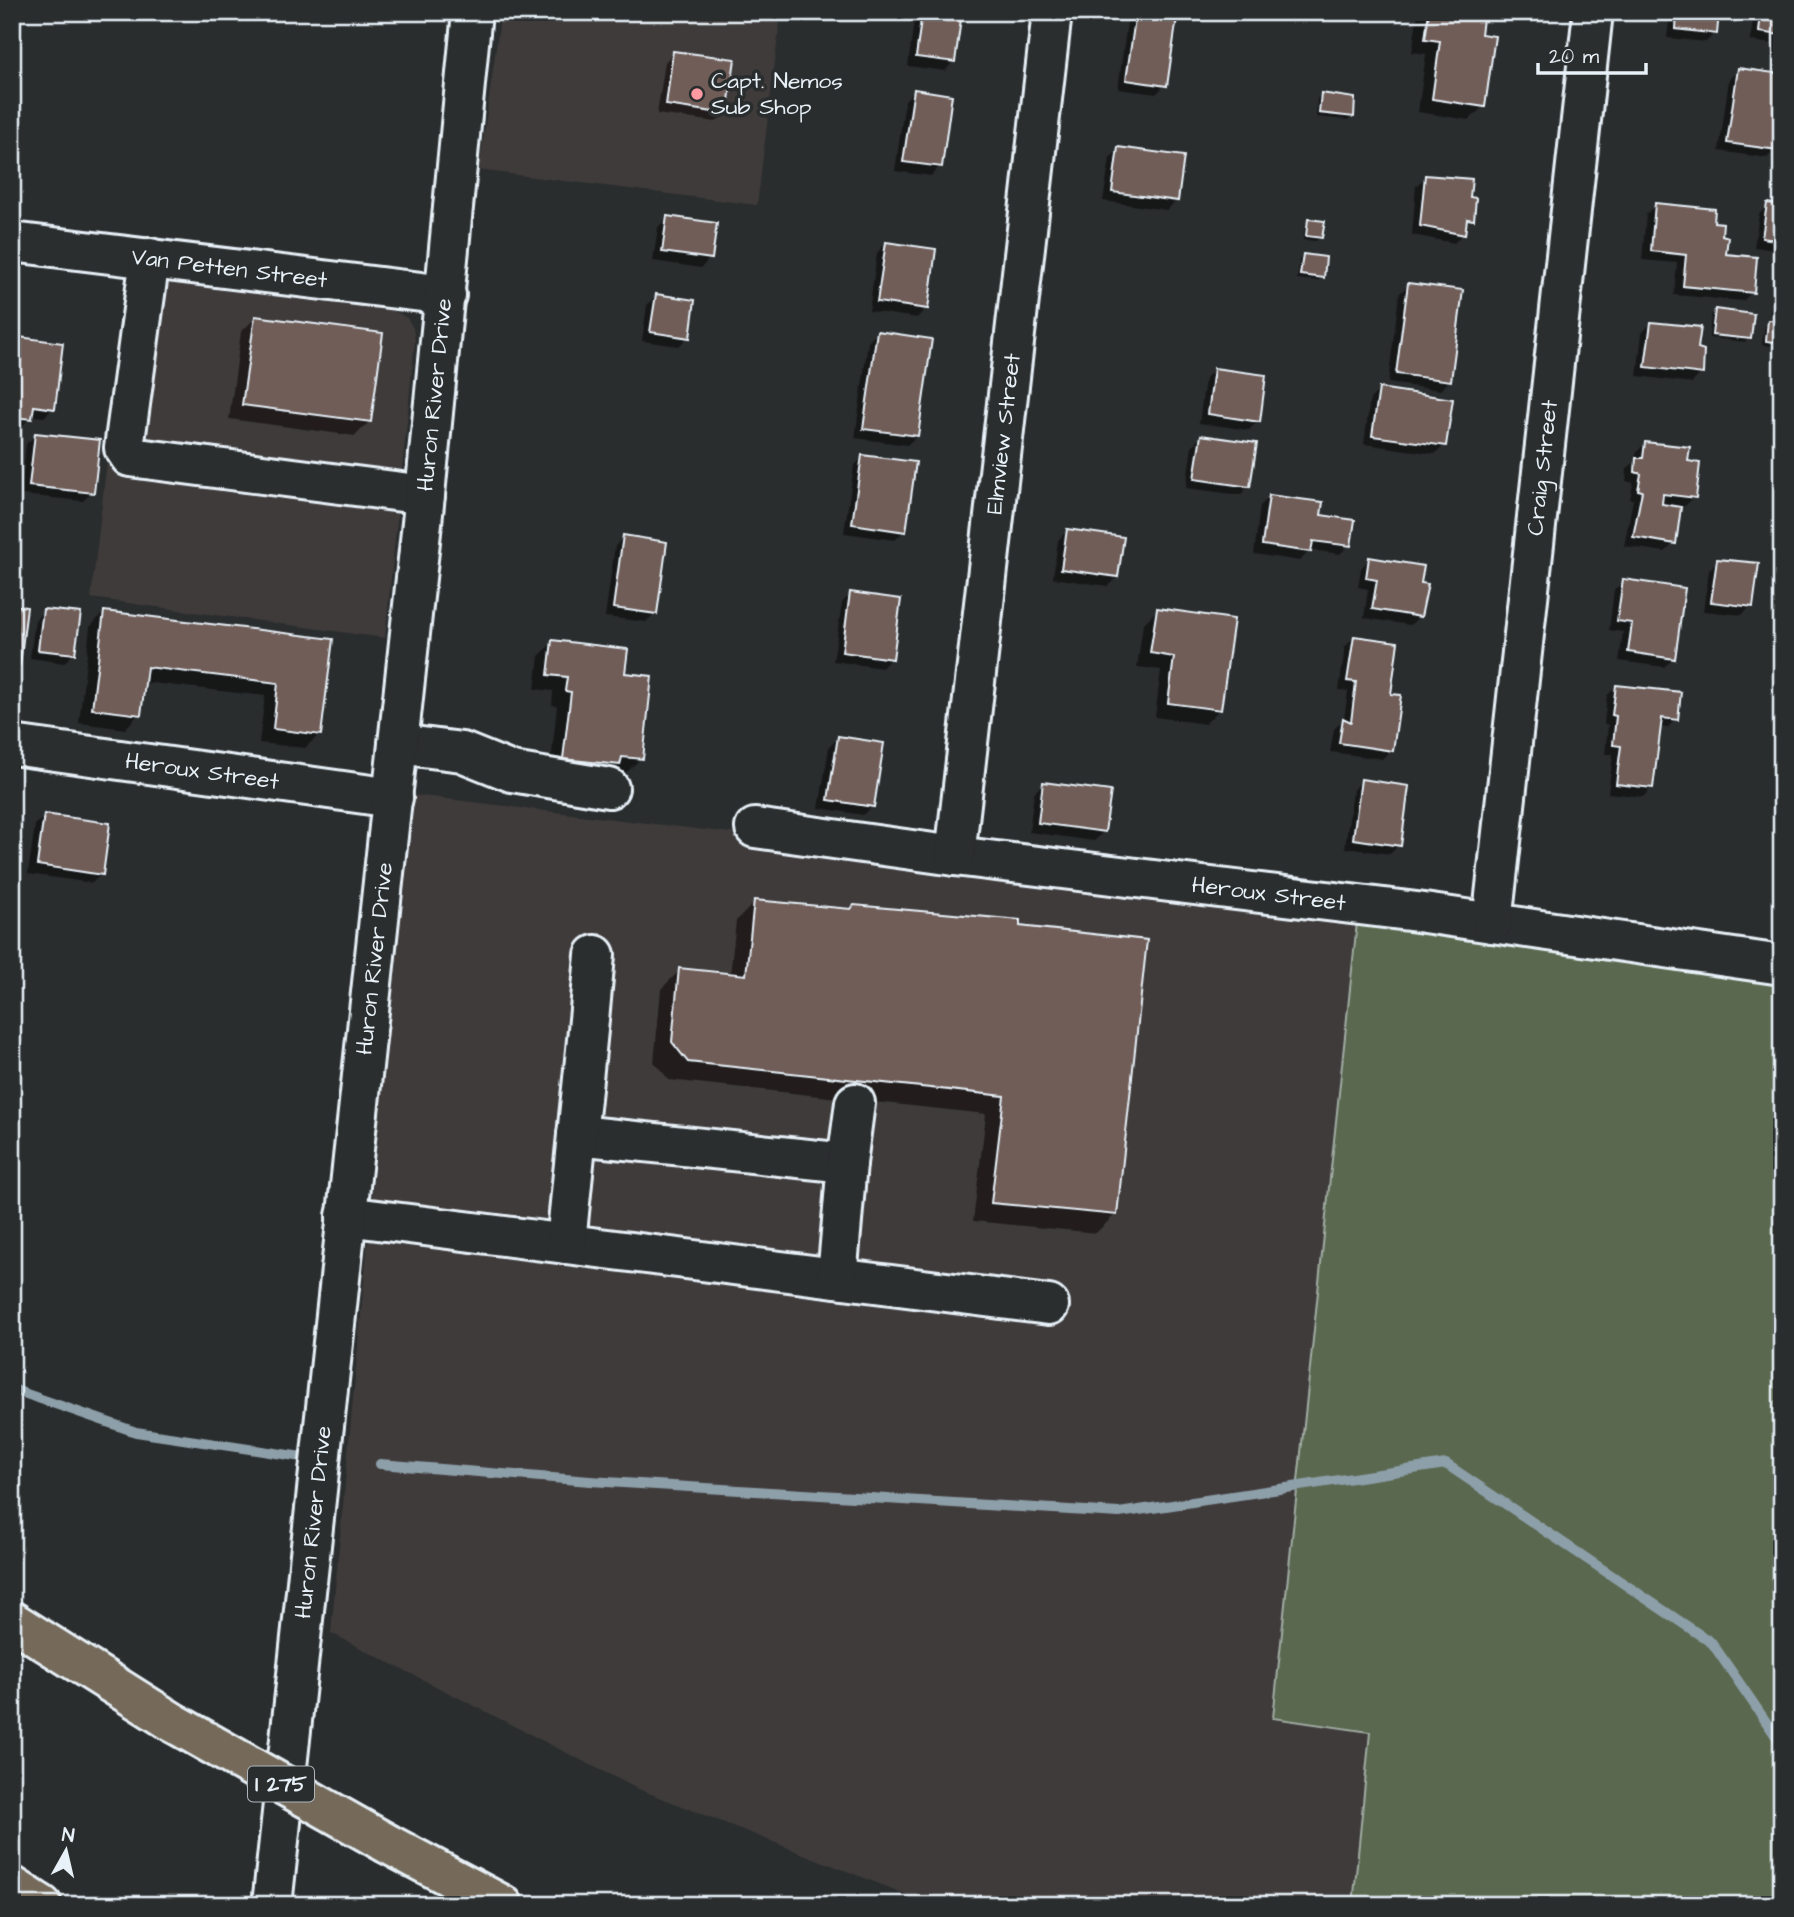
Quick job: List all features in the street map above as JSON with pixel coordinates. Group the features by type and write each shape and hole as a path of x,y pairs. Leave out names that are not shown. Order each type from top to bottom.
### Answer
{"highway":[{"name":"I 275","path":"12,1621 174,1723 388,1844 503,1905"},
{"path":"12,1886 42,1905"}],"street":[{"name":"Huron River Drive","path":"272,1905 393,798 446,295 472,12"},
{"name":"Elmview Street","path":"956,856 1052,12"},
{"name":"Craig Street","path":"1492,923 1592,12"},
{"name":"Van Petten Street","path":"12,242 446,295"},
{"path":"150,258 124,448 130,457 425,495"},
{"path":"398,744 462,752 512,772 609,788"},
{"name":"Heroux Street","path":"12,745 393,798"},
{"name":"Heroux Street","path":"755,828 956,856 1417,912 1782,965"},
{"path":"566,1244 585,1080 595,955"},
{"path":"837,1278 846,1163 855,1103"},
{"path":"577,1135 846,1163"},
{"path":"346,1216 1049,1305"}],"shaded area":[{"path":"501,12 781,12 757,205 479,170"},
{"path":"130,266 382,304 407,318 413,328 415,341 385,638 91,598"},
{"path":"413,795 1358,913 1273,1718 1370,1732 1353,1905 933,1905 636,1788 331,1633 382,1090"}],"green space":[{"path":"1358,913 1782,971 1782,1905 1353,1905 1370,1732 1273,1718"}],"building":[{"path":"922,12 962,12 955,62 916,57"},
{"path":"1136,12 1177,17 1167,86 1126,80"},
{"path":"1429,12 1484,12 1481,34 1495,36 1485,107 1432,99 1440,41 1425,39"},
{"path":"1677,12 1719,12 1717,34 1676,29"},
{"path":"1761,12 1782,12 1782,48 1779,48 1781,35 1759,32"},
{"path":"673,51 735,59 727,114 666,105"},
{"path":"1738,68 1782,74 1782,121 1778,150 1727,143"},
{"path":"914,89 952,95 942,167 903,162"},
{"path":"1321,93 1355,98 1354,117 1319,113"},
{"path":"1118,147 1184,156 1178,201 1112,192"},
{"path":"1425,175 1472,179 1470,197 1476,198 1474,220 1467,219 1465,235 1420,226"},
{"path":"1655,203 1715,209 1714,222 1723,223 1722,235 1728,237 1726,254 1757,257 1754,293 1683,286 1686,255 1651,251"},
{"path":"1767,203 1782,205 1782,241 1762,238"},
{"path":"667,216 717,223 712,259 662,252"},
{"path":"1308,219 1325,221 1322,238 1306,236"},
{"path":"886,242 936,249 928,309 877,302"},
{"path":"1303,254 1326,257 1324,278 1300,275"},
{"path":"1408,283 1463,290 1451,381 1396,374"},
{"path":"656,294 695,300 690,338 650,332"},
{"path":"1775,294 1782,295 1782,310 1773,309"},
{"path":"1715,309 1754,314 1751,339 1712,335"},
{"path":"255,316 383,333 371,422 242,405"},
{"path":"1768,320 1782,321 1782,343 1766,341"},
{"path":"1651,322 1701,327 1698,348 1704,350 1703,374 1645,367"},
{"path":"877,331 932,339 918,436 863,429"},
{"path":"12,336 63,343 55,409 34,406 32,419 12,417"},
{"path":"1214,368 1266,375 1260,422 1208,414"},
{"path":"1379,388 1453,399 1446,446 1372,436"},
{"path":"35,433 100,440 94,493 29,486"},
{"path":"1201,435 1257,443 1250,487 1194,479"},
{"path":"1645,442 1690,447 1688,461 1700,463 1696,498 1663,494 1662,504 1681,507 1676,544 1633,537 1642,491 1638,490 1641,474 1635,472 1636,458 1643,458"},
{"path":"862,455 916,462 906,532 852,524"},
{"path":"1269,495 1323,502 1321,515 1355,520 1351,546 1313,541 1311,552 1262,545"},
{"path":"1067,529 1124,537 1118,577 1061,569"},
{"path":"623,535 667,542 657,614 613,608"},
{"path":"1369,557 1424,566 1421,583 1428,584 1421,617 1372,609 1377,580 1366,578"},
{"path":"1717,559 1759,563 1753,607 1711,602"},
{"path":"1623,579 1685,588 1675,659 1628,652 1632,623 1617,621"},
{"path":"850,592 901,599 893,659 842,652"},
{"path":"12,605 27,607 20,665 12,664"},
{"path":"1157,608 1234,619 1221,710 1168,703 1174,657 1150,653"},
{"path":"43,609 81,613 75,654 38,650"},
{"path":"104,611 333,639 321,735 273,729 278,683 147,667 141,715 92,709"},
{"path":"1354,636 1398,642 1391,694 1401,695 1393,751 1339,743 1343,718 1351,722 1356,682 1347,681"},
{"path":"552,640 628,649 625,673 652,676 643,759 622,757 620,765 563,759 571,692 565,691 567,677 548,675"},
{"path":"1616,685 1681,692 1678,720 1662,718 1653,788 1616,784 1621,746 1613,745 1616,716 1612,715"},
{"path":"838,736 884,743 874,807 828,800"},
{"path":"1361,779 1409,786 1401,846 1353,839"},
{"path":"1043,782 1111,791 1105,832 1038,823"},
{"path":"44,814 110,823 103,875 37,865"},
{"path":"754,900 851,909 854,905 1020,920 1020,926 1147,940 1117,1215 991,1203 1004,1096 688,1062 672,1042 679,968 746,975"}],"waterway":[{"path":"12,1389 136,1432 302,1457"},
{"path":"380,1464 590,1481 1119,1513 1446,1464 1712,1643 1782,1745"}],"place":[{"name":"Capt. Nemos Sub Shop","path":"697,94"}]}
